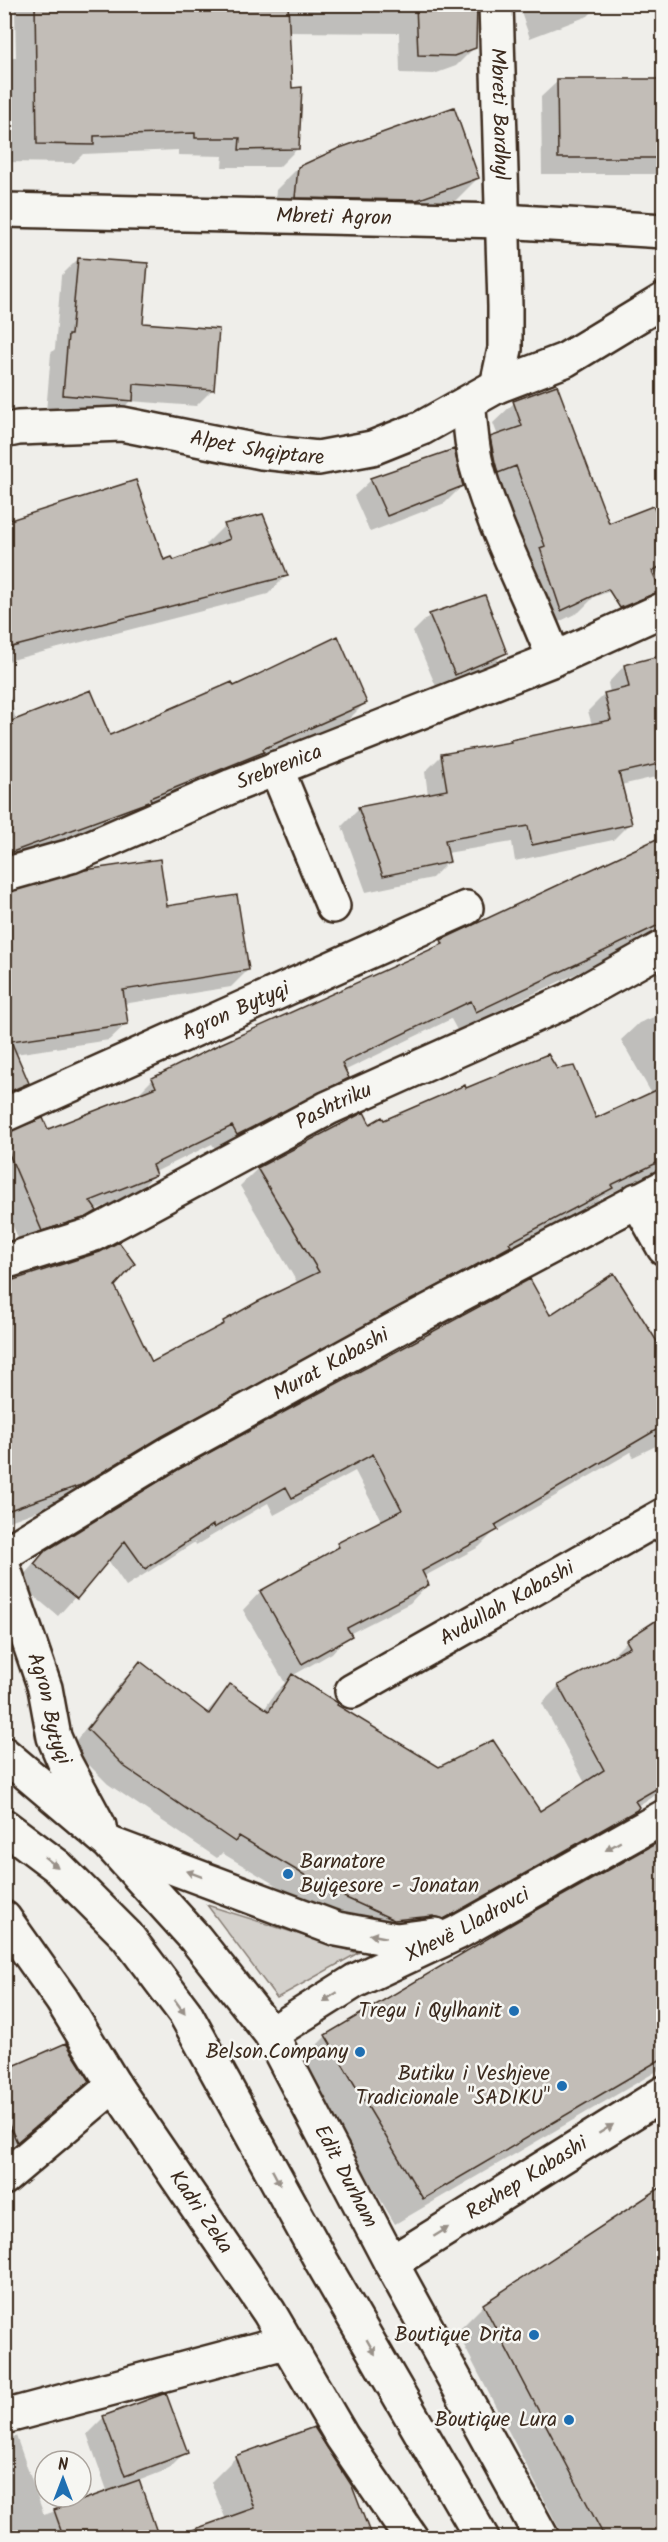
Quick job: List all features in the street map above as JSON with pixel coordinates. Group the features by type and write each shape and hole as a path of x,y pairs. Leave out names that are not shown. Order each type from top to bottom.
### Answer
{"street":[{"name":"Mbreti Bardhyl","path":"496,4 503,221"},
{"name":"Mbreti Agron","path":"4,210 503,221 663,231"},
{"path":"497,386 505,349 503,221"},
{"name":"Alpet Shqiptare","path":"4,431 18,428 122,424 262,452 318,458 372,448 422,428 497,386 565,360 663,300"},
{"path":"468,403 476,465 504,542 534,606 554,659"},
{"name":"Srebrenica","path":"4,875 71,856 276,768 554,659 663,609"},
{"path":"276,768 333,906"},
{"name":"Agron Bytyqi","path":"4,1116 466,908"},
{"name":"Pashtriku","path":"4,1262 94,1234 328,1108 569,999 663,947"},
{"path":"650,1194 663,1248"},
{"name":"Murat Kabashi","path":"4,1554 170,1453 650,1194"},
{"name":"Avdullah Kabashi","path":"352,1691 663,1515"},
{"name":"Agron Bytyqi","path":"4,1569 45,1688 54,1737 65,1763 109,1843"},
{"name":"Edit Durham","path":"4,1754 109,1843 195,1938 271,2034 391,2263 542,2538"},
{"name":"Xhevë Lladrovci","path":"271,2034 355,1981 457,1933 663,1817"},
{"path":"4,1826 57,1866 127,1936 185,2013 322,2262 482,2538"},
{"name":"Edit Durham","path":"109,1843 337,1929 396,1940 457,1933"},
{"name":"Kadri Zeka","path":"4,1918 62,2000 114,2085 269,2312 342,2437 411,2538"},
{"path":"4,2178 114,2085"},
{"name":"Rexhep Kabashi","path":"391,2263 663,2093"},
{"path":"4,2417 285,2342"}],"shaded area":[{"path":"207,1905 358,1953 277,1998"}],"building":[{"path":"35,4 288,4 292,88 302,87 299,149 239,150 240,138 195,138 195,133 94,136 94,145 37,144"},
{"path":"416,4 477,4 476,48 454,56 418,55"},
{"path":"557,79 663,79 663,158 558,158"},
{"path":"454,107 479,178 417,200 295,198 298,167 337,149"},
{"path":"78,258 148,263 143,323 219,329 214,390 134,384 133,401 63,395"},
{"path":"557,385 609,523 653,506 663,527 663,565 652,571 661,591 620,608 608,589 561,611 540,548 545,546 516,466 498,473 490,437 522,426 513,401"},
{"path":"454,449 463,486 387,516 370,478"},
{"path":"136,480 164,560 172,557 174,560 230,539 224,524 263,514 288,576 4,649 4,522"},
{"path":"485,595 507,653 455,675 429,614"},
{"path":"338,636 367,703 263,749 264,752 150,798 151,801 4,855 4,724 91,690 110,735 232,682 234,686"},
{"path":"663,655 663,763 619,773 632,824 532,845 528,826 445,840 450,862 383,876 358,807 447,790 441,754 511,742 510,740 611,720 604,693 629,687 624,665"},
{"path":"663,836 663,923 476,1012 471,1001 342,1063 349,1078 237,1135 232,1126 152,1165 156,1175 90,1201 97,1211 87,1217 42,1231 4,1142 4,1133 43,1118 48,1129 156,1087 152,1078 218,1045 443,944 441,940"},
{"path":"160,859 167,906 237,895 249,970 123,990 128,1024 11,1041 29,1083 4,1094 4,893 85,870"},
{"path":"548,1054 557,1069 574,1066 596,1118 663,1087 663,1160 611,1185 613,1188 509,1243 511,1246 161,1437 81,1485 4,1512 4,1283 100,1252 119,1242 135,1264 115,1286 152,1362 224,1324 223,1321 257,1302 319,1272 257,1168 364,1112 370,1124 382,1117 384,1120 465,1085 466,1088"},
{"path":"614,1273 663,1351 663,1426 495,1525 498,1530 422,1571 429,1585 347,1628 352,1636 302,1664 260,1591 339,1547 337,1543 402,1510 373,1454 292,1498 286,1487 214,1528 213,1525 145,1569 125,1541 77,1599 34,1564 44,1552 179,1469 530,1279 550,1315"},
{"path":"663,1616 663,1785 635,1801 639,1807 637,1810 444,1919 433,1916 394,1920 333,1892 239,1836 235,1842 125,1767 87,1729 140,1661 209,1714 230,1684 269,1711 292,1674 338,1703 337,1705 439,1767 493,1740 540,1811 604,1770 558,1685 630,1647 626,1640"},
{"name":"Tregu i Qylhanit","path":"657,1843 663,1854 663,2058 423,2199 325,2035 519,1920"},
{"path":"66,2043 90,2081 17,2142 4,2114 4,2070"},
{"path":"663,2186 663,2538 605,2538 483,2304"},
{"path":"166,2393 188,2453 125,2476 103,2416"},
{"path":"314,2427 352,2486 372,2538 185,2538 184,2533 254,2508 235,2456"},
{"path":"139,2480 159,2538 64,2538 54,2510 93,2509 93,2496"}],"place":[{"name":"Barnatore Bujqesore - Jonatan","path":"288,1874"},
{"name":"Tregu i Qylhanit","path":"514,2011"},
{"name":"Belson.Company","path":"360,2052"},
{"name":"Butiku i Veshjeve Tradicionale \"SADIKU\"","path":"562,2086"},
{"name":"Boutique Drita","path":"534,2335"},
{"name":"Boutique Lura","path":"569,2420"}]}
